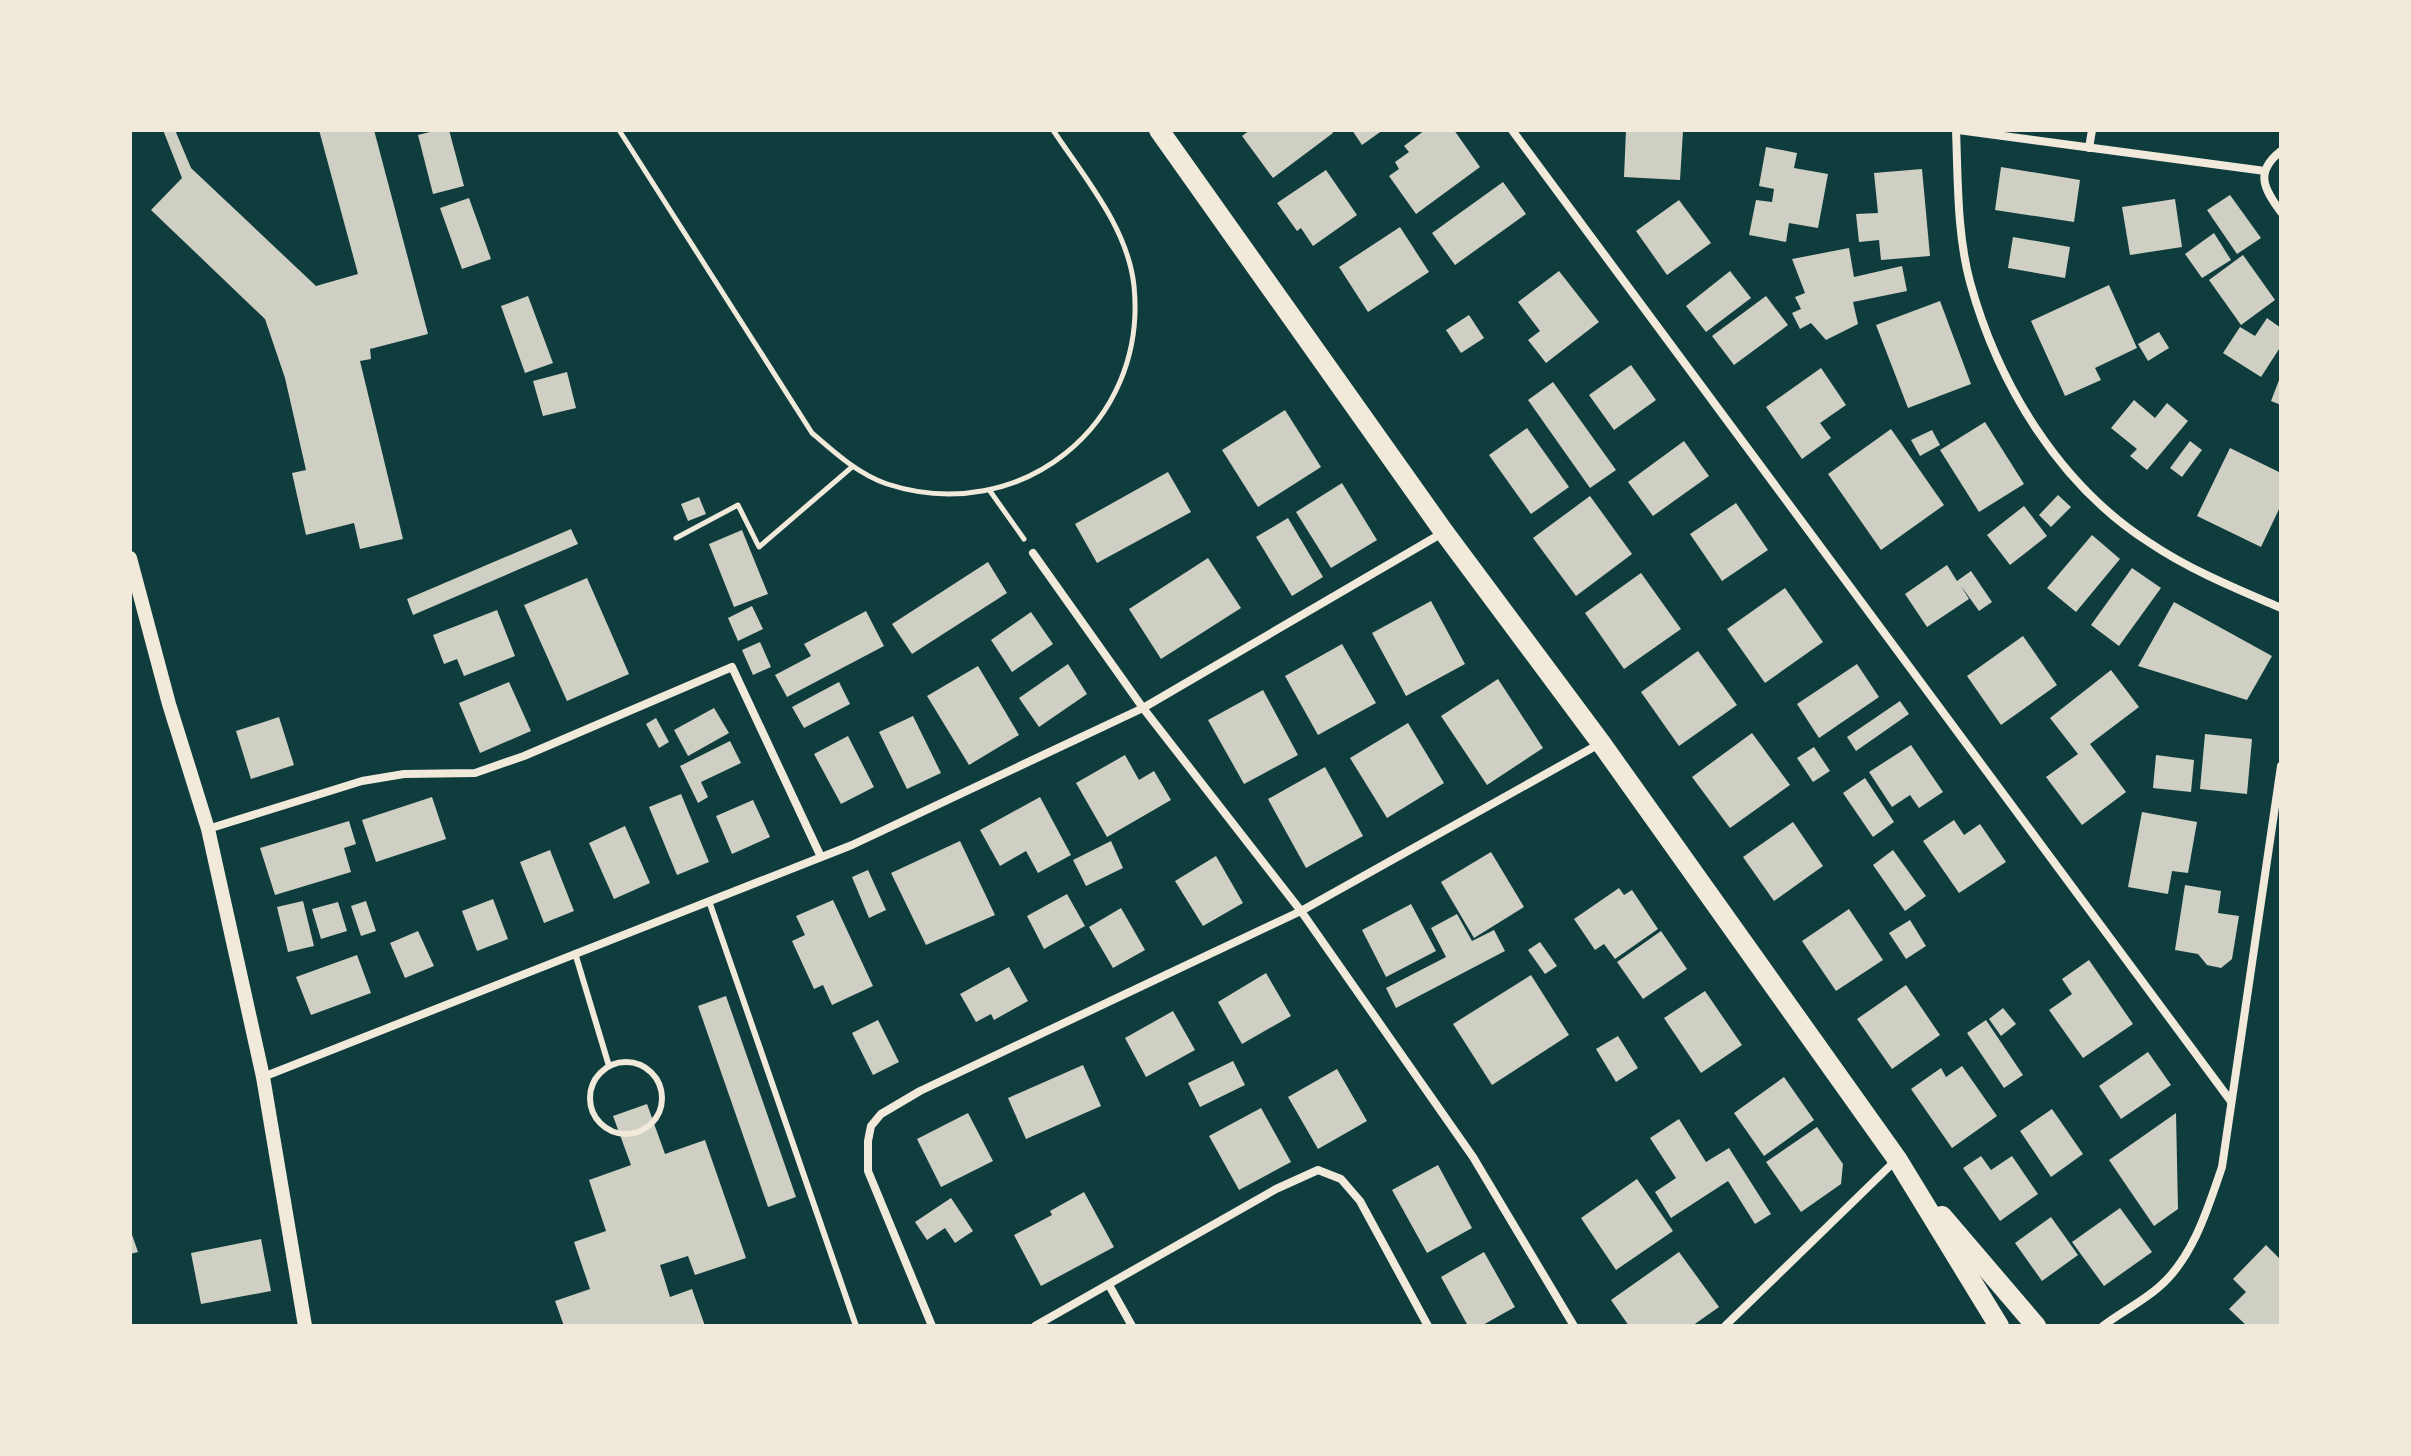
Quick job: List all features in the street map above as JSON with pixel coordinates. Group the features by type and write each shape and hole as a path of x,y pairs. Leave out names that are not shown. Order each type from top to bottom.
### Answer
{"main road":[{"path":"1159,130 1444,532 1601,743 1897,1159 1999,1326"},
{"path":"1910,1180 2036,1326"}],"street":[{"path":"1512,130 2230,1100"},
{"path":"2265,171 1957,130 1960,204 1970,279 1995,357 2045,443 2099,504 2149,543 2223,583 2281,608"},
{"path":"2089,148 2092,130"},
{"path":"2281,151 2272,158 2265,171 2266,192 2281,212"},
{"path":"263,1077 865,839 1143,708 1444,532"},
{"path":"1033,553 1143,708 1301,911 1473,1157 1574,1326"},
{"path":"130,558 169,704 208,829 263,1077 305,1326"},
{"path":"208,829 376,778 404,774 475,773 524,756 732,667 821,857"},
{"path":"932,1326 868,1171 871,1126 881,1114 920,1091 1301,911 1601,743"},
{"path":"2103,1326 2160,1287 2183,1258 2205,1215 2222,1167 2281,766"},
{"path":"1725,1326 1897,1159"},
{"path":"1035,1326 1276,1189 1318,1170 1341,1179 1360,1201 1428,1326"},
{"path":"1109,1285 1132,1326"}],"lane":[{"path":"709,901 856,1326"},
{"path":"575,953 609,1066"},
{"path":"632,1062 652,1073 661,1093 657,1115 650,1125 627,1134 615,1133 596,1118 590,1095 593,1083 609,1066 632,1062"}],"path":[{"path":"619,130 812,433 852,467 885,483 929,494 990,491 1038,473 1079,444 1104,413 1128,363 1135,324 1134,284 1124,247 1108,212 1053,130"},
{"path":"676,538 738,505 759,547 852,467"},
{"path":"990,491 1033,553"}],"building":[{"path":"163,130 175,130 191,168 316,286 358,274 319,130 374,130 428,334 370,349 371,359 360,361 403,539 360,549 354,523 306,535 292,473 306,470 285,378 265,319 151,210 182,178"},
{"path":"449,130 464,186 433,194 418,135"},
{"path":"1250,130 1331,130 1333,133 1273,178 1242,136"},
{"path":"1352,130 1383,130 1362,145"},
{"path":"1425,130 1454,130 1480,167 1416,214 1389,176 1399,169 1395,162 1409,152 1404,146"},
{"path":"1626,130 1683,131 1680,180 1624,177"},
{"path":"1766,147 1797,153 1794,168 1828,174 1818,228 1789,223 1786,242 1749,235 1756,200 1772,202 1774,189 1759,186"},
{"path":"2001,167 2080,180 2074,222 1995,210"},
{"path":"1922,169 1930,256 1881,260 1879,240 1859,242 1856,214 1878,213 1874,173"},
{"path":"1326,170 1357,215 1313,246 1301,228 1297,231 1277,203"},
{"path":"1503,182 1526,214 1455,265 1432,233"},
{"path":"2230,195 2261,238 2237,254 2207,210"},
{"path":"469,198 491,259 462,269 440,208"},
{"path":"2175,199 2182,247 2130,255 2122,207"},
{"path":"1679,200 1711,243 1667,275 1636,231"},
{"path":"1400,227 1429,272 1368,312 1339,267"},
{"path":"2214,233 2231,260 2202,278 2185,254"},
{"path":"2013,237 2070,247 2065,278 2008,268"},
{"path":"1849,248 1854,277 1902,266 1907,291 1853,302 1858,324 1826,340 1811,323 1800,329 1792,313 1801,309 1795,297 1805,293 1792,259"},
{"path":"2243,255 2275,300 2241,325 2209,280"},
{"path":"1559,271 1599,322 1546,363 1528,340 1540,331 1518,302"},
{"path":"1730,271 1751,298 1706,332 1686,306"},
{"path":"2109,285 2137,348 2095,368 2101,380 2065,396 2031,321"},
{"path":"528,296 553,363 525,373 501,306"},
{"path":"1766,296 1788,325 1734,365 1712,336"},
{"path":"1940,301 1971,384 1908,408 1876,325"},
{"path":"1469,315 1484,338 1461,353 1446,330"},
{"path":"2267,318 2281,328 2281,346 2261,377 2223,353 2240,327 2255,336"},
{"path":"2159,332 2169,348 2148,361 2138,344"},
{"path":"1631,365 1656,400 1614,430 1589,395"},
{"path":"1821,368 1846,405 1820,423 1831,438 1802,459 1766,407"},
{"path":"567,372 576,408 543,416 533,381"},
{"path":"2281,375 2281,405 2271,401"},
{"path":"1553,382 1616,470 1590,488 1528,400"},
{"path":"2134,400 2155,418 2167,403 2188,421 2147,470 2130,456 2137,449 2111,428"},
{"path":"1285,410 1321,467 1258,507 1222,450"},
{"path":"1985,422 2024,484 1979,512 1940,450"},
{"path":"1527,428 1569,487 1531,514 1489,455"},
{"path":"1891,429 1944,505 1881,550 1828,474"},
{"path":"1932,430 1940,445 1920,456 1911,440"},
{"path":"1684,441 1709,476 1653,516 1628,482"},
{"path":"2190,441 2202,450 2182,477 2170,468"},
{"path":"2230,448 2281,473 2281,505 2261,547 2197,516"},
{"path":"1168,472 1191,512 1097,563 1075,524"},
{"path":"1342,483 1377,540 1331,568 1296,512"},
{"path":"2058,495 2071,507 2051,527 2039,515"},
{"path":"1590,496 1632,554 1576,596 1533,538"},
{"path":"699,497 706,514 688,521 681,504"},
{"path":"1736,503 1768,550 1722,581 1690,534"},
{"path":"2024,506 2047,536 2010,565 1987,535"},
{"path":"1288,518 1323,577 1292,596 1256,537"},
{"path":"571,529 578,544 413,615 407,599"},
{"path":"742,530 768,594 734,607 709,544"},
{"path":"2092,535 2120,559 2076,612 2047,588"},
{"path":"1208,558 1241,608 1161,659 1129,609"},
{"path":"988,562 1007,593 912,654 892,624"},
{"path":"1947,565 1957,581 1971,571 1992,602 1979,611 1961,586 1969,599 1927,627 1905,594"},
{"path":"2132,568 2161,588 2119,646 2091,625"},
{"path":"1641,573 1681,629 1624,669 1585,613"},
{"path":"587,578 629,674 567,701 524,605"},
{"path":"1785,588 1823,642 1765,683 1727,629"},
{"path":"1431,601 1465,664 1406,696 1372,633"},
{"path":"2174,602 2272,656 2247,700 2138,666"},
{"path":"752,606 763,629 738,641 728,618"},
{"path":"497,610 515,656 464,676 457,659 444,664 433,635"},
{"path":"866,611 884,646 787,697 775,675 811,656 804,644"},
{"path":"1031,612 1053,644 1012,672 991,640"},
{"path":"2023,636 2057,685 2001,725 1967,676"},
{"path":"760,642 771,667 753,675 742,650"},
{"path":"1342,644 1376,703 1318,735 1285,676"},
{"path":"1698,651 1737,705 1679,746 1641,692"},
{"path":"1068,664 1087,694 1039,727 1019,698"},
{"path":"1857,664 1879,697 1819,738 1797,704"},
{"path":"978,666 1019,735 969,765 927,696"},
{"path":"2111,670 2139,707 2090,744 2126,792 2082,825 2046,777 2078,754 2050,718"},
{"path":"1498,679 1543,748 1487,785 1441,716"},
{"path":"509,682 531,731 480,753 459,703"},
{"path":"839,682 850,704 804,728 792,707"},
{"path":"1263,690 1298,755 1244,784 1208,720"},
{"path":"1900,701 1909,714 1856,751 1847,737"},
{"path":"714,708 729,733 688,756 674,730"},
{"path":"913,716 941,773 907,789 879,732"},
{"path":"279,717 294,765 251,779 236,731"},
{"path":"656,718 669,742 659,748 646,724"},
{"path":"1408,723 1444,783 1387,818 1350,758"},
{"path":"1752,733 1790,785 1730,828 1692,777"},
{"path":"2205,734 2252,739 2247,794 2200,789"},
{"path":"848,736 874,787 841,804 814,754"},
{"path":"730,741 741,763 701,782 708,797 698,803 680,766"},
{"path":"1911,745 1943,792 1919,808 1910,795 1892,807 1869,772"},
{"path":"1814,747 1830,771 1813,782 1797,758"},
{"path":"1125,755 1139,780 1154,771 1171,800 1107,837 1076,783"},
{"path":"2156,755 2194,760 2191,792 2153,788"},
{"path":"1325,767 1363,836 1306,868 1268,799"},
{"path":"1865,778 1894,822 1873,837 1843,793"},
{"path":"681,794 709,862 677,875 649,807"},
{"path":"432,797 446,839 376,862 362,820"},
{"path":"1040,797 1071,855 1038,873 1026,851 1000,866 980,830"},
{"path":"753,800 770,837 732,854 716,816"},
{"path":"2142,812 2197,822 2188,873 2172,871 2168,894 2128,887"},
{"path":"1954,820 1964,835 1980,824 2006,862 1959,893 1923,841"},
{"path":"349,821 356,844 344,848 351,872 275,895 260,848"},
{"path":"1793,822 1823,866 1774,901 1743,857"},
{"path":"625,826 650,883 614,899 589,843"},
{"path":"960,841 995,915 926,945 891,873"},
{"path":"1111,841 1123,868 1086,886 1073,860"},
{"path":"550,850 574,911 544,923 520,862"},
{"path":"1893,850 1926,896 1905,911 1873,865"},
{"path":"1491,852 1524,907 1474,938 1441,882"},
{"path":"1216,856 1243,903 1203,926 1175,881"},
{"path":"868,870 886,910 869,918 852,877"},
{"path":"2185,885 2221,891 2218,913 2239,916 2232,959 2221,968 2207,965 2198,954 2175,950"},
{"path":"1619,888 1624,895 1632,890 1658,929 1615,959 1604,944 1595,950 1574,919"},
{"path":"1067,894 1085,926 1044,949 1027,916"},
{"path":"493,899 508,939 477,951 462,911"},
{"path":"833,900 873,986 832,1005 823,985 814,989 792,941 805,935 796,916"},
{"path":"303,901 314,946 288,952 277,907"},
{"path":"366,901 376,931 361,936 351,906"},
{"path":"338,902 347,931 321,939 312,909"},
{"path":"1411,904 1436,951 1386,977 1362,930"},
{"path":"1121,908 1145,950 1113,968 1089,927"},
{"path":"1849,909 1883,960 1836,991 1802,941"},
{"path":"1457,914 1472,941 1494,930 1505,951 1396,1008 1386,988 1446,957 1431,928"},
{"path":"1910,920 1926,946 1906,959 1889,933"},
{"path":"418,931 434,966 405,978 390,943"},
{"path":"1661,931 1687,969 1643,999 1617,962"},
{"path":"1540,942 1557,966 1545,974 1528,950"},
{"path":"357,955 371,993 311,1015 296,977"},
{"path":"2089,960 2133,1024 2083,1058 2049,1010 2072,994 2062,979"},
{"path":"1009,967 1028,1001 994,1020 991,1014 976,1022 960,994"},
{"path":"1266,973 1291,1016 1242,1044 1218,1002"},
{"path":"1531,975 1569,1035 1492,1085 1453,1024"},
{"path":"1906,985 1940,1035 1892,1069 1857,1019"},
{"path":"1705,991 1742,1045 1701,1073 1664,1018"},
{"path":"726,996 796,1197 768,1207 698,1006"},
{"path":"2003,1008 2016,1024 2001,1036 1989,1019"},
{"path":"1173,1011 1195,1050 1146,1077 1125,1038"},
{"path":"878,1020 899,1062 873,1075 852,1033"},
{"path":"1986,1020 2023,1075 2004,1088 1967,1033"},
{"path":"1618,1036 1638,1068 1616,1082 1596,1049"},
{"path":"2148,1052 2171,1085 2121,1119 2099,1086"},
{"path":"1233,1061 1245,1085 1200,1107 1188,1083"},
{"path":"1083,1065 1101,1106 1026,1139 1008,1098"},
{"path":"1962,1066 1997,1116 1952,1148 1911,1089 1941,1068 1946,1077"},
{"path":"1337,1069 1367,1121 1318,1149 1288,1097"},
{"path":"1784,1077 1814,1120 1764,1156 1734,1113"},
{"path":"647,1104 665,1154 705,1140 746,1258 695,1275 688,1256 660,1265 670,1297 692,1289 705,1326 564,1326 555,1301 590,1289 574,1242 606,1231 589,1180 631,1165 613,1116"},
{"path":"1261,1108 1291,1162 1239,1190 1209,1136"},
{"path":"2052,1109 2083,1154 2051,1177 2020,1131"},
{"path":"968,1113 993,1161 941,1187 917,1139"},
{"path":"2176,1113 2178,1209 2154,1226 2109,1160"},
{"path":"1679,1119 1706,1162 1729,1148 1771,1214 1755,1224 1728,1181 1671,1218 1655,1192 1676,1178 1650,1138"},
{"path":"1817,1127 1843,1164 1841,1184 1801,1212 1766,1162"},
{"path":"1981,1156 1991,1170 2012,1156 2038,1194 2000,1221 1963,1168"},
{"path":"1438,1165 1472,1228 1427,1253 1392,1190"},
{"path":"1637,1179 1673,1231 1616,1270 1581,1218"},
{"path":"1084,1192 1114,1247 1041,1286 1014,1235 1052,1215 1050,1211"},
{"path":"951,1198 973,1231 955,1243 945,1228 927,1240 915,1222"},
{"path":"2120,1208 2152,1252 2104,1286 2072,1242"},
{"path":"2051,1217 2078,1255 2042,1281 2015,1243"},
{"path":"130,1229 138,1252 130,1254"},
{"path":"261,1239 271,1291 201,1304 191,1253"},
{"path":"2266,1245 2281,1260 2281,1326 2247,1326 2229,1309 2246,1292 2233,1279"},
{"path":"1484,1252 1515,1307 1481,1326 1468,1326 1441,1277"},
{"path":"1679,1252 1719,1307 1692,1326 1629,1326 1611,1300"}]}
